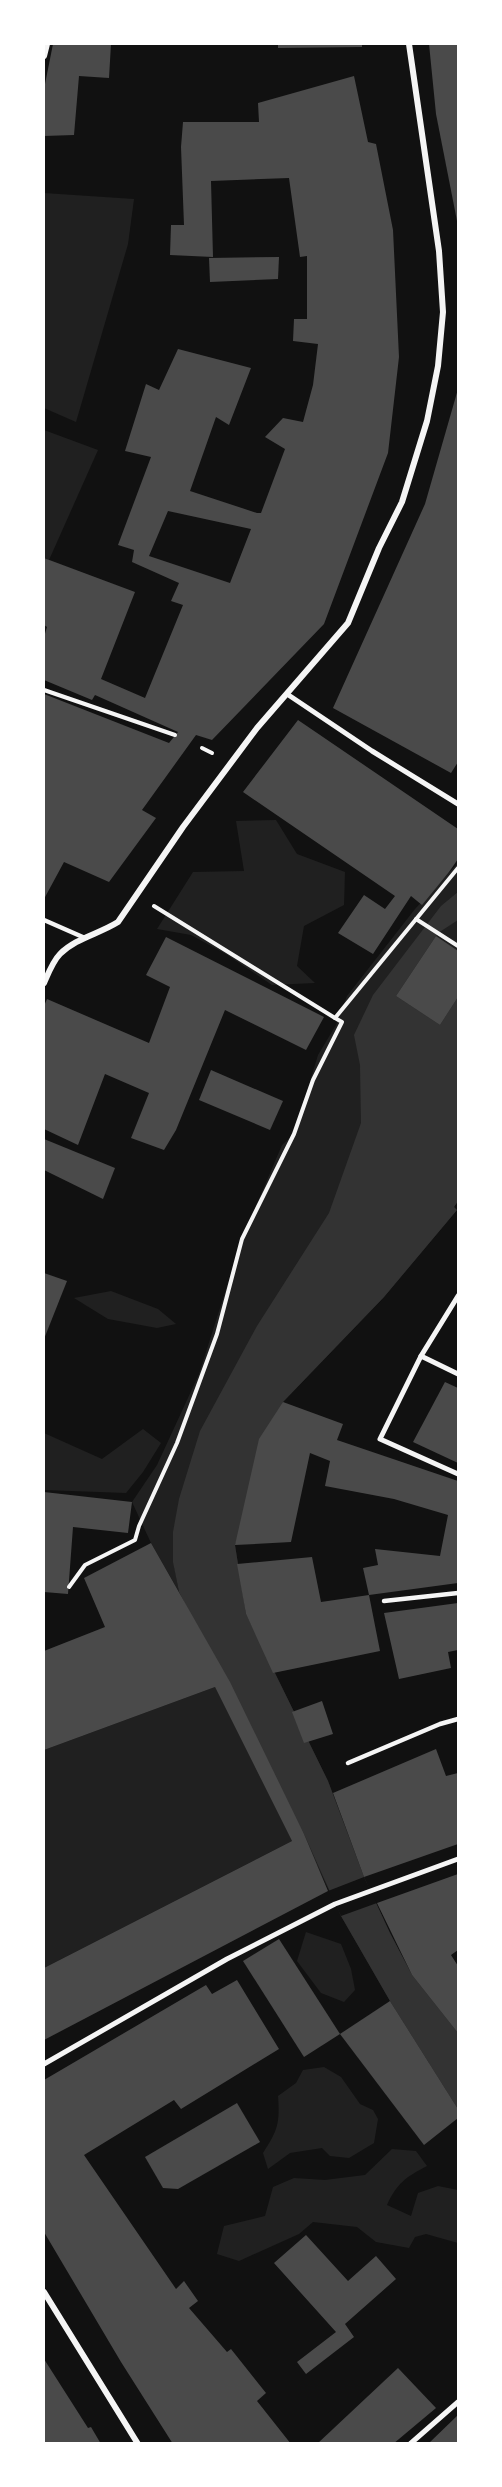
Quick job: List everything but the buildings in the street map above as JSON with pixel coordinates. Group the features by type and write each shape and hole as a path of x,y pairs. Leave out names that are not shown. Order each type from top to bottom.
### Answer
{"street":[{"path":"44,56 47,44"},
{"path":"44,983 58,956 85,938 103,932 118,922 251,736 348,623 379,548 402,502 427,421 438,366 443,312 439,250 409,44"},
{"path":"287,694 372,751 459,804"},
{"path":"459,1296 421,1356 380,1438 459,1474"},
{"path":"421,1356 459,1374"},
{"path":"44,2064 227,1959 335,1904 370,1889 459,1858"},
{"path":"44,2292 138,2444"},
{"path":"410,2444 459,2402"}],"lane":[{"path":"44,920 85,938"},
{"path":"384,1601 459,1593"},
{"path":"348,1763 440,1724 459,1719"}],"path":[{"path":"44,690 175,735"},
{"path":"335,1018 459,868"},
{"path":"69,1587 86,1565 135,1540 139,1526 177,1443 217,1334 243,1239 294,1134 313,1080 342,1022 136,895"},
{"path":"416,919 459,946"}],"shaded area":[{"path":"44,193 134,199 128,244 76,422 44,408"},
{"path":"44,430 98,450 49,560 44,558"},
{"path":"276,820 297,854 345,872 344,905 304,926 297,966 315,983 272,985 226,954 191,935 157,929 193,872 244,871 236,821"},
{"path":"458,863 458,1201 454,1207 457,1210 384,1297 283,1402 235,1545 246,1614 328,1781 364,1877 412,1975 458,2032 458,2109 390,2001 341,1916 174,1565 179,1592 151,1543 132,1502 157,1465 199,1374 242,1239 282,1145 294,1134 318,1055 336,1025 347,996 415,909"},
{"path":"458,892 458,920 438,933 396,996 440,1025 458,997 458,1201 454,1207 457,1210 384,1297 283,1402 235,1545 246,1614 328,1781 364,1877 412,1975 458,2033 458,2109 390,2001 341,1916 304,1834 179,1592 173,1562 173,1532 179,1499 200,1431 257,1326 329,1213 361,1123 360,1065 354,1035 373,995 441,906"},
{"path":"111,1291 158,1309 176,1324 157,1328 108,1319 74,1298"},
{"path":"143,1429 161,1443 143,1472 126,1493 44,1490 44,1433 102,1459"},
{"path":"215,1687 292,1841 44,1968 44,1750"},
{"path":"306,1932 341,1944 351,1969 355,1990 344,2002 321,1993 297,1961"},
{"path":"324,2067 341,2077 360,2104 373,2110 378,2119 374,2143 349,2158 330,2156 322,2148 290,2153 268,2169 263,2153 277,2126 278,2096 296,2083 303,2070"},
{"path":"392,2149 416,2151 427,2166 403,2181 387,2205 411,2216 418,2193 438,2186 458,2190 458,2243 426,2234 415,2237 409,2248 376,2242 357,2227 313,2222 299,2234 239,2261 217,2254 224,2226 265,2216 273,2187 294,2178 325,2180 365,2175"}],"pier":[{"path":"364,1877 377,1903 341,1916 328,1891"}]}
